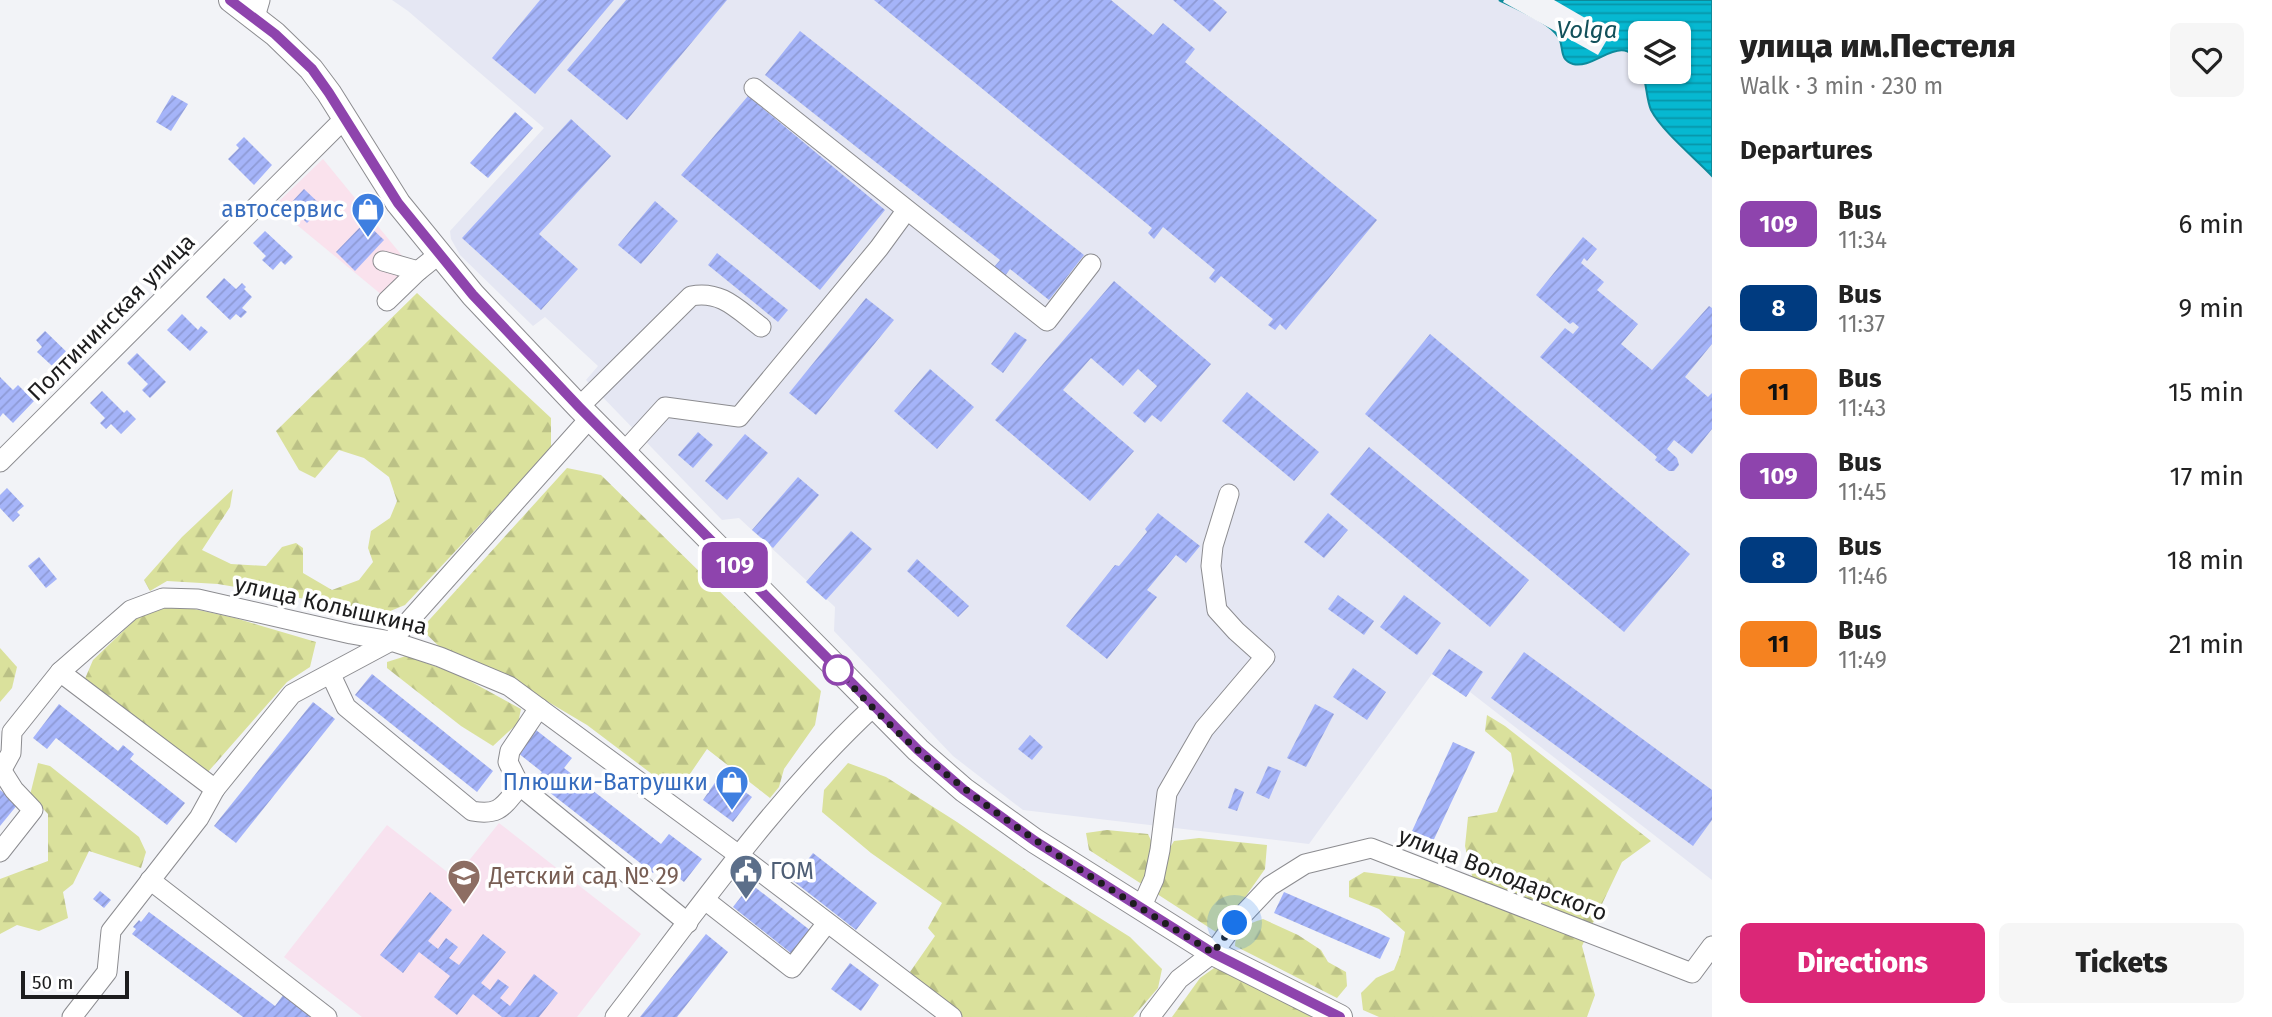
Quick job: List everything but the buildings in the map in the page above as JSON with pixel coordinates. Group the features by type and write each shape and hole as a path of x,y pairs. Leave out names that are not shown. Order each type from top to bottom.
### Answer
{"main road":[{"path":"231,0 258,8 312,69 398,203 438,255 506,331 873,707 941,771 1035,841 1213,953 1340,1017"}],"street":[{"path":"754,88 1047,321 1091,264"},
{"name":"Полтининская улица","path":"0,462 345,118"},
{"path":"624,452 665,407 739,417 906,211"},
{"path":"387,301 438,255"},
{"path":"383,261 418,271"},
{"path":"72,1017 107,972 111,930 199,818 215,789 292,694 391,641 585,413 691,296 705,293 720,297 761,327"},
{"path":"1141,908 1154,879 1167,793 1204,729 1265,656 1217,610 1211,566 1213,546 1229,494"},
{"name":"улица Колышкина","path":"1,772 11,753 12,732 60,672 131,610 163,597 198,599 391,641 440,657 509,686 952,1017"},
{"path":"60,672 215,789"},
{"path":"331,675 346,707 472,811 487,814 499,810 520,786"},
{"path":"615,1017 705,900 825,752 873,707"},
{"path":"539,708 510,751 508,762 520,786 688,923"},
{"path":"0,852 33,810 1,772"},
{"name":"улица Володарского","path":"1213,953 1235,923 1270,886 1305,864 1371,848 1692,973 1712,946"},
{"path":"150,880 327,1017"},
{"path":"705,900 792,968 827,923"},
{"path":"1150,1017 1179,979 1213,953"}],"shaded area":[{"path":"392,0 1499,0 1550,27 1559,39 1563,57 1578,65 1595,61 1610,51 1628,53 1628,84 1644,84 1658,120 1712,176 1712,880 1470,692 1466,697 1432,674 1309,844 1023,810 953,756 834,631 835,607 739,518 722,520 586,380 598,366 545,317 533,326 460,255 451,239 450,231 544,128"},
{"path":"323,159 408,263 405,272 382,295 274,206"},
{"name":"Детский сад № 29","path":"499,823 641,934 577,1017 362,1017 284,957 387,825 455,878"}],"green space":[{"path":"417,293 551,418 551,449 405,605 373,618 317,601 218,584 167,581 150,591 144,580 182,537 233,489 230,507 202,550 231,564 266,566 282,547 296,543 303,548 303,573 332,590 359,580 373,562 368,548 371,531 390,518 397,501 389,477 364,458 339,450 315,478 299,470 276,431"},
{"path":"567,468 601,475 821,691 815,725 784,769 779,787 770,798 707,749 677,793 587,725 513,681 446,653 421,629"},
{"path":"176,605 235,618 316,642 310,667 287,682 207,773 84,681 93,660 139,616"},
{"path":"0,648 17,667 12,688 0,702"},
{"path":"406,656 457,674 521,709 518,723 493,746 461,726 387,668 387,662"},
{"path":"1487,715 1505,726 1651,841 1622,862 1582,946 1595,995 1587,1017 1379,1017 1363,1010 1361,993 1376,978 1394,970 1405,932 1379,909 1349,897 1349,881 1364,872 1417,879 1473,880 1465,846 1468,817 1497,812 1514,771 1511,753 1485,731"},
{"path":"38,763 50,766 139,837 146,852 141,868 89,851 73,884 63,892 68,918 39,931 17,925 0,934 0,879 48,861 48,814 30,795"},
{"path":"848,763 886,777 1130,937 1162,969 1158,988 1133,1017 962,1017 937,999 910,972 935,936 928,928 942,903 871,853 822,812 824,790"},
{"path":"1107,830 1148,834 1155,849 1168,851 1174,841 1199,838 1267,845 1265,869 1219,934 1089,850 1086,833"},
{"path":"1263,919 1298,935 1321,950 1328,962 1346,972 1347,986 1337,998 1235,946 1240,931"},
{"path":"1217,966 1314,1017 1172,1017 1200,978"}],"water":[{"name":"Volga","path":"1499,0 1712,0 1712,176 1656,118 1648,101 1645,84 1691,84 1691,21 1628,21 1628,52 1617,51 1591,62 1573,64 1566,60 1555,32 1532,16"}],"pier":[{"path":"1554,0 1611,33 1598,55 1503,2"}],"bus line":[{"name":"109","path":"230,0 255,17 312,69 398,203 473,295 895,729 964,790 1035,841 1213,953 1340,1017"}],"place":[{"name":"автосервис","path":"368,239"},
{"name":"Плюшки-Ватрушки","path":"732,812"},
{"name":"ГОМ","path":"746,901"},
{"name":"Детский сад № 29","path":"464,906"}],"route":[{"path":"838,670 895,729 941,771 1035,841 1213,953 1235,923"}]}
